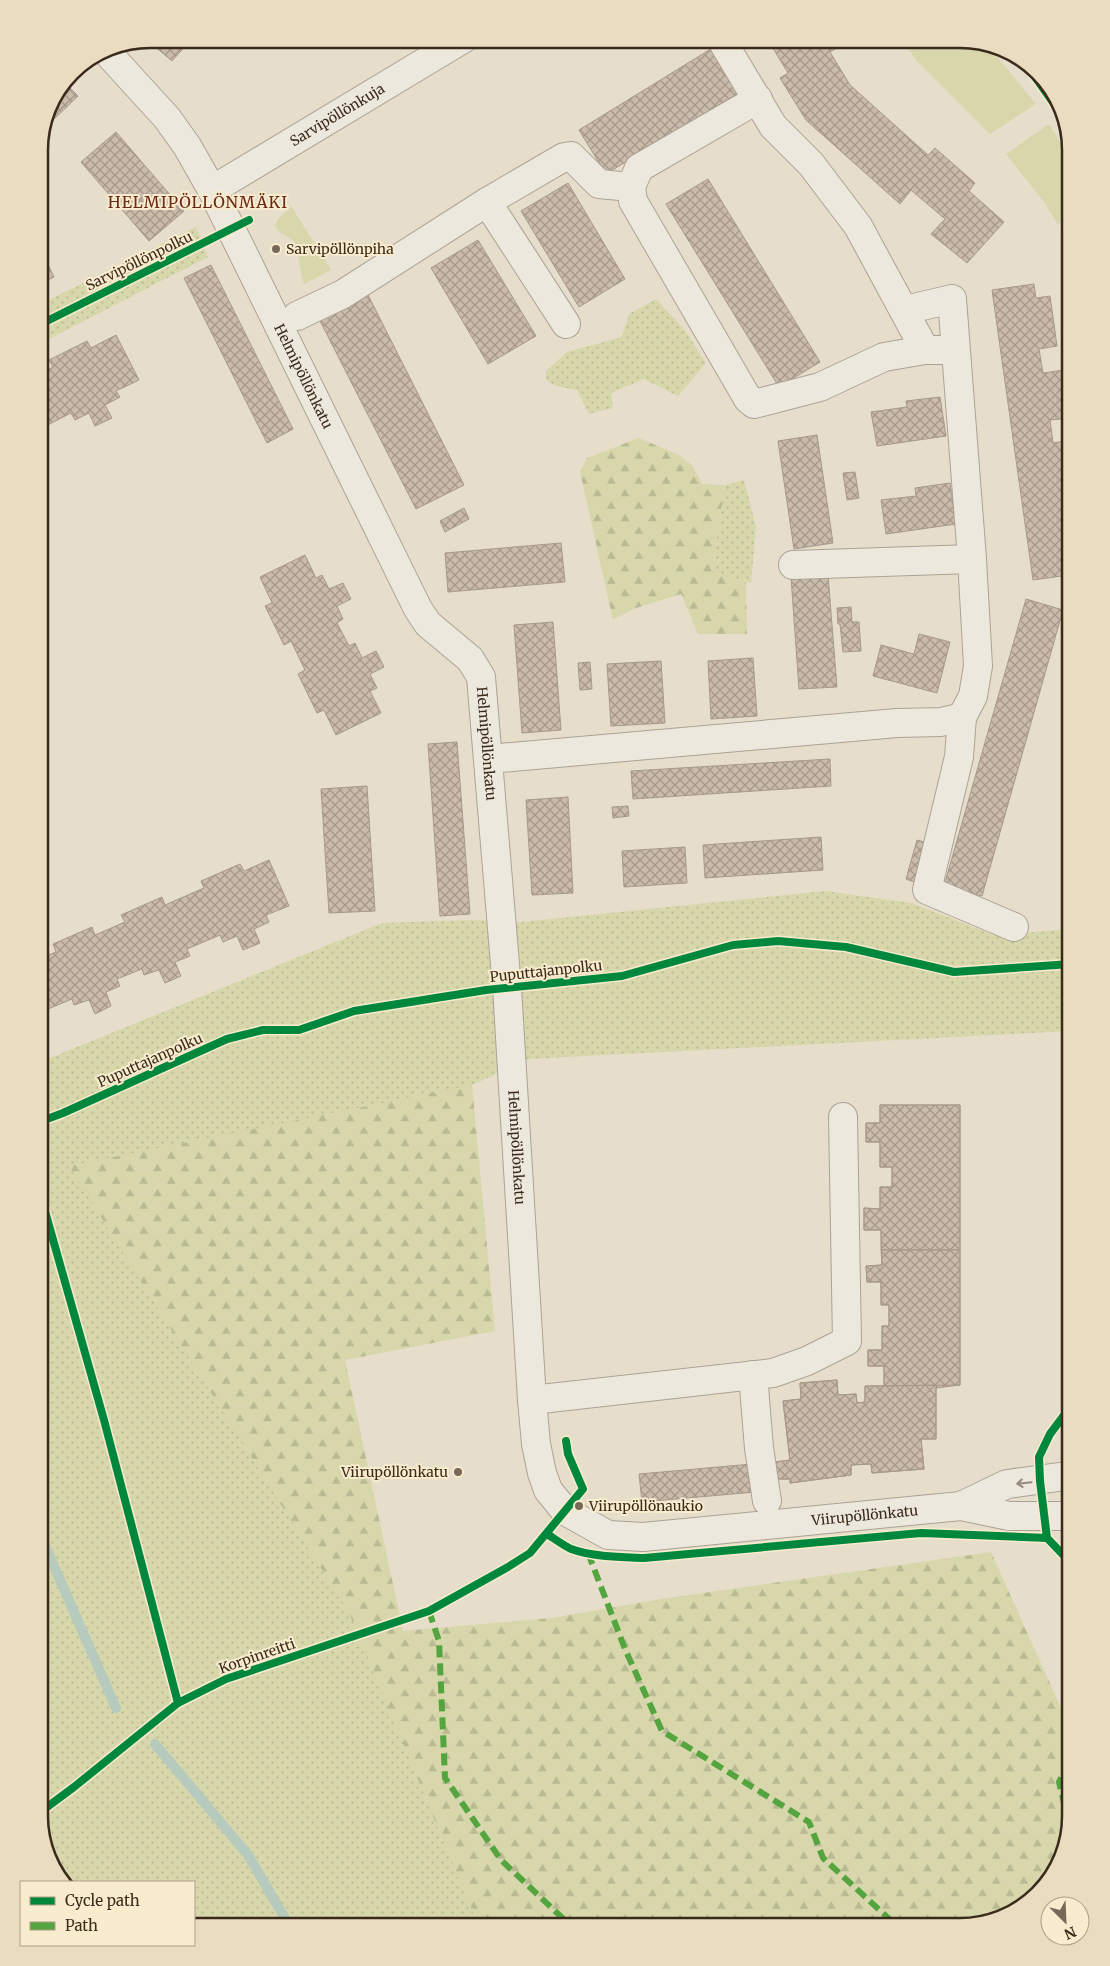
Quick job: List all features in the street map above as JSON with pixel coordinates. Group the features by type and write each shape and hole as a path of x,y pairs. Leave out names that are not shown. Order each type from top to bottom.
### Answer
{"street":[{"name":"Sarvipöllönkuja","path":"212,190 448,48"},
{"path":"727,48 774,126 811,164 858,226 925,350"},
{"name":"Helmipöllönkatu","path":"110,55 167,118 187,146 212,190 418,609 428,624 470,658 481,677 507,988 536,1444 542,1473 548,1490 565,1511"},
{"path":"758,99 640,168 631,187 633,201 748,398 754,404 820,387 884,357 925,350 957,351"},
{"path":"297,316 343,294 487,202 564,157 571,156 599,184 631,187"},
{"path":"487,202 566,324"},
{"path":"905,310 952,299 972,559 978,666 973,696 962,717 959,757 927,890 1014,927"},
{"path":"793,565 972,559"},
{"path":"489,759 897,723 941,722 962,717"},
{"path":"532,1400 773,1373 808,1361 847,1341 843,1117"},
{"path":"754,1375 759,1448 767,1501"},
{"name":"Viirupöllönkatu","path":"961,1506 1007,1484 1062,1477"},
{"name":"Viirupöllönkatu","path":"565,1511 608,1535 643,1537 961,1506 1009,1516 1062,1516"}],"green space":[{"path":"908,48 968,48 994,53 1036,104 990,134 917,61"},
{"path":"1049,124 1062,145 1062,221 1058,225 1045,203 1006,154"},
{"path":"291,206 331,270 304,284 294,241 278,231 275,226 278,219"},
{"path":"196,227 208,257 48,339 48,301"},
{"path":"656,299 684,329 706,363 678,396 644,379 611,393 613,408 589,414 577,390 556,386 546,380 546,371 567,352 622,337 629,314"},
{"path":"639,438 679,455 692,465 702,484 725,485 712,571 746,582 747,634 698,634 681,594 633,609 613,620 580,472 587,458"},
{"path":"744,480 756,526 751,583 712,572 725,485"},
{"path":"825,891 911,903 994,935 1062,930 1062,1031 529,1059 472,1085 69,1166 349,1613 475,1918 195,1918 195,1881 71,1881 58,1862 53,1850 48,1824 48,1059 382,923 471,920 521,922"},
{"path":"472,1012 472,1085 495,1331 345,1360 403,1631 551,1618 661,1599 991,1552 1062,1710 1061,1837 1052,1862 1037,1884 1028,1893 1006,1908 974,1918 289,1918 211,1672 69,1166"}],"building":[{"path":"157,48 184,48 172,61"},
{"path":"712,48 715,48 742,91 606,174 579,130"},
{"path":"773,48 837,48 830,52 850,85 928,155 935,148 975,183 969,191 1004,222 967,263 931,234 945,219 911,190 900,204 806,120 780,78 788,73"},
{"path":"68,86 78,96 51,122 55,110"},
{"path":"116,132 184,211 149,241 81,162"},
{"path":"708,179 820,362 779,387 666,204"},
{"path":"568,183 625,279 579,307 521,211"},
{"path":"478,240 536,336 488,364 431,268"},
{"path":"48,265 54,277 48,280"},
{"path":"211,265 293,429 267,443 184,278"},
{"path":"1034,284 1036,298 1050,296 1057,346 1039,349 1043,373 1062,370 1062,419 1050,420 1053,443 1062,442 1062,576 1033,580 992,290"},
{"path":"367,293 464,485 416,509 318,317"},
{"path":"116,335 139,380 116,391 120,397 105,405 112,418 95,426 89,413 75,420 71,413 48,425 48,370 53,367 49,360 87,341 91,348"},
{"path":"940,397 946,436 877,446 871,412 907,407 906,401"},
{"path":"817,435 833,543 794,549 778,441"},
{"path":"855,472 859,498 847,500 843,473"},
{"path":"950,483 956,524 886,534 881,500 916,496 915,488"},
{"path":"464,508 469,519 445,532 440,521"},
{"path":"561,543 565,582 448,592 445,553"},
{"path":"305,555 316,578 322,575 329,589 343,583 351,599 337,606 343,619 337,623 349,646 355,643 362,658 376,651 384,667 370,674 377,688 370,691 381,713 336,735 324,710 317,713 298,674 305,670 291,641 284,645 265,606 272,603 260,577"},
{"path":"828,575 837,687 799,689 791,577"},
{"path":"1026,599 1062,610 982,896 944,886"},
{"path":"851,607 852,622 859,622 861,651 843,652 837,608"},
{"path":"553,622 561,730 522,733 514,625"},
{"path":"919,634 950,642 937,693 873,676 881,645 914,654"},
{"path":"753,658 757,716 711,719 708,661"},
{"path":"661,661 665,723 611,726 607,664"},
{"path":"590,662 592,689 580,690 578,663"},
{"path":"457,742 470,914 440,916 428,744"},
{"path":"830,759 831,786 633,799 631,771"},
{"path":"367,786 375,911 329,913 321,789"},
{"path":"568,797 573,893 532,895 526,800"},
{"path":"628,806 629,816 613,818 612,807"},
{"path":"821,837 823,870 705,878 703,845"},
{"path":"917,840 928,843 917,883 906,879"},
{"path":"685,847 687,883 624,887 622,851"},
{"path":"269,860 289,906 266,915 269,922 254,929 260,943 243,950 237,936 223,942 220,935 187,949 190,956 175,962 181,976 165,983 159,970 144,975 142,969 117,979 120,986 106,992 111,1006 95,1014 89,1000 74,1005 72,999 48,1009 48,955 56,952 53,944 92,927 95,935 125,922 121,915 162,897 165,905 204,888 201,881 240,864 244,871"},
{"path":"880,1105 960,1105 960,1385 936,1388 936,1439 921,1439 924,1469 872,1473 871,1464 851,1465 851,1475 790,1483 790,1479 776,1479 775,1462 790,1460 783,1401 801,1399 800,1383 837,1380 838,1395 856,1394 857,1403 865,1402 865,1386 884,1386 884,1366 868,1366 868,1350 882,1350 882,1326 889,1326 889,1305 881,1305 881,1282 867,1282 866,1266 882,1265 881,1230 864,1230 864,1208 880,1209 880,1187 892,1187 892,1167 880,1167 880,1142 866,1142 866,1123 880,1123"},
{"path":"880,1105 960,1105 960,1250 881,1250 881,1230 864,1230 864,1208 880,1209 880,1187 892,1187 892,1167 880,1167 880,1142 866,1142 866,1123 880,1123"},
{"path":"881,1250 960,1250 960,1385 884,1386 884,1366 868,1366 868,1350 882,1350 882,1326 889,1326 889,1305 881,1305 881,1282 867,1282 866,1266 882,1265"},
{"path":"837,1380 838,1395 856,1394 857,1403 865,1402 865,1386 936,1385 936,1439 921,1439 924,1469 872,1473 871,1464 851,1465 851,1475 790,1483 790,1479 776,1479 775,1462 790,1460 783,1401 801,1399 800,1383"},
{"path":"752,1464 755,1492 642,1502 639,1474"}],"waterway":[{"path":"48,1553 116,1708"},
{"path":"155,1744 248,1855 285,1918"}],"marked path":[{"path":"588,1553 625,1649 662,1731 809,1822 823,1858 888,1918"},
{"path":"429,1611 439,1641 445,1778 501,1860 562,1918"},
{"path":"1062,1776 1059,1782 1062,1795"}],"cycle path":[{"name":"Sarvipöllönpolku","path":"48,320 249,220"},
{"name":"Puputtajanpolku","path":"48,1119 227,1039 263,1030 299,1030 354,1011 486,990 622,976 733,945 778,941 846,947 954,972 1062,965"},
{"path":"48,1222 104,1420 178,1703"},
{"path":"1062,1418 1050,1434 1039,1457 1047,1538 1062,1554"},
{"name":"Korpinreitti","path":"48,1806 178,1703 226,1679 429,1611 530,1553 583,1489 568,1454 566,1441"},
{"path":"547,1534 571,1549 580,1552 644,1558 921,1533 1047,1538"}],"place":[{"name":"Sarvipöllönpiha","path":"276,249"},
{"name":"Viirupöllönkatu","path":"458,1472"},
{"name":"Viirupöllönaukio","path":"579,1506"}],"district":[{"name":"HELMIPÖLLÖNMÄKI","path":"198,202"}]}
